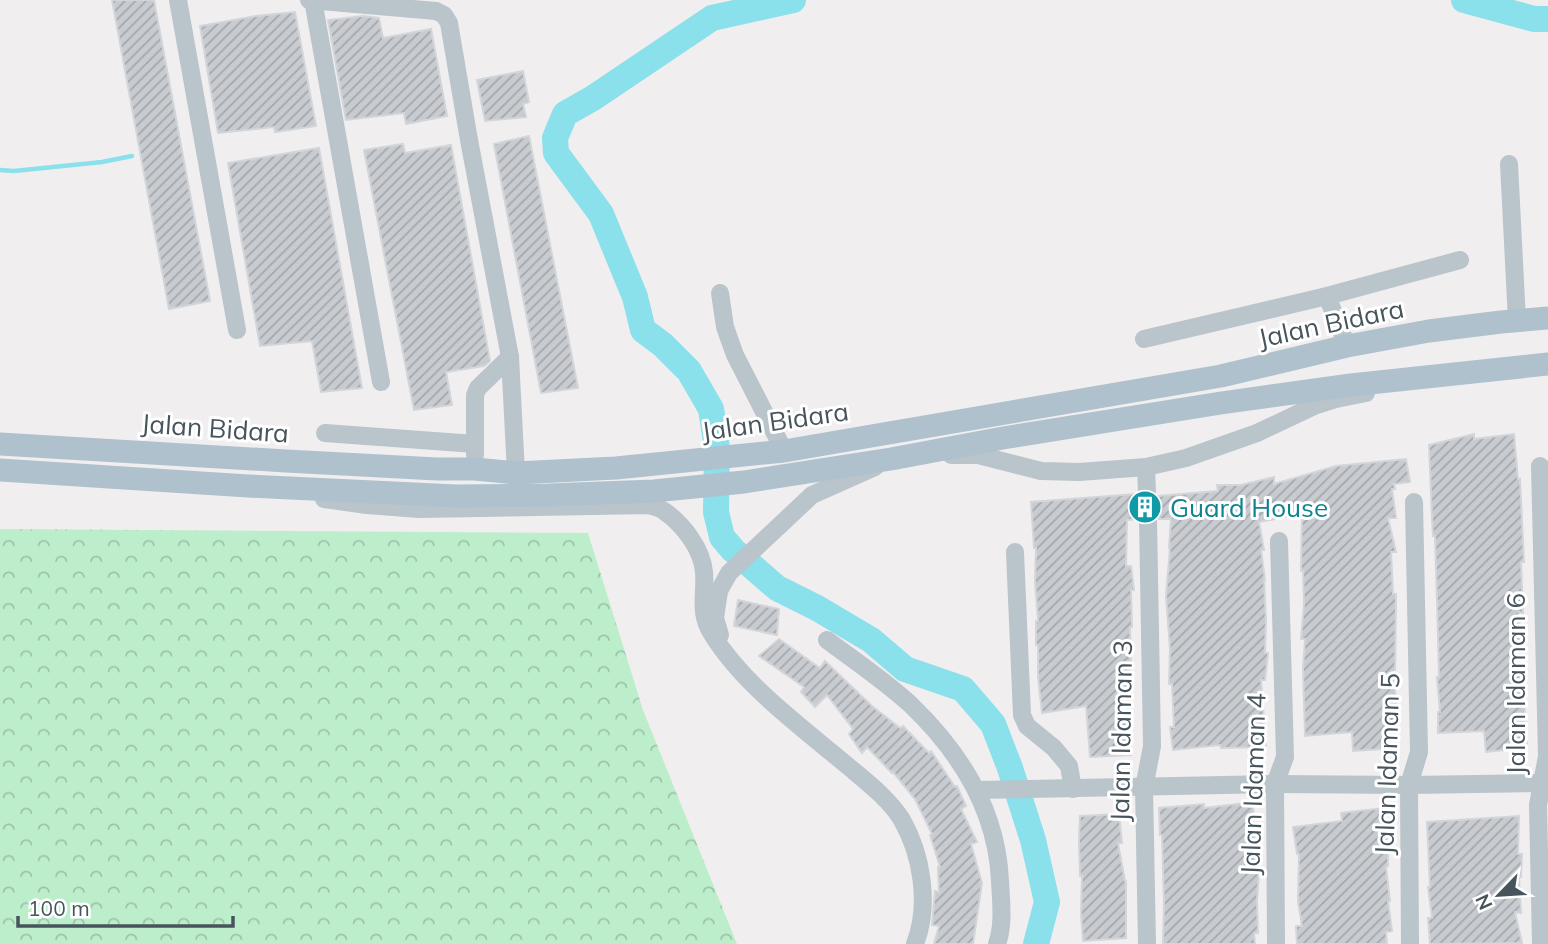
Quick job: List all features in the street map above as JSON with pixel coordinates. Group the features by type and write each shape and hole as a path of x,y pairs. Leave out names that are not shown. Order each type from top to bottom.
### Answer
{"main road":[{"name":"Jalan Bidara","path":"0,443 516,473 616,468 784,451 1221,376 1347,346 1429,331 1548,318"},
{"name":"Jalan Bidara","path":"0,470 456,496 654,491 744,482 891,460 1003,438 1221,403 1352,385 1548,364"},
{"path":"475,469 475,480 490,488 535,485 654,491"}],"street":[{"path":"178,0 237,330"},
{"path":"382,382 311,0 436,11 444,15 449,23 510,357 516,473"},
{"path":"1509,164 1517,321"},
{"path":"1144,339 1327,296 1460,260"},
{"path":"720,293 724,327 735,355 784,451"},
{"path":"1327,296 1347,346"},
{"path":"475,469 475,395 478,388 510,357"},
{"path":"726,654 715,618 719,591 729,573 813,495 891,460 978,455 1041,471 1079,472 1146,467 1186,458 1245,438 1314,406 1336,399 1480,371"},
{"path":"325,433 475,444"},
{"name":"Jalan Idaman 6","path":"1540,466 1546,756 1538,804 1541,944"},
{"path":"1146,467 1147,494"},
{"path":"248,486 355,503 419,509 649,505 663,510 686,532 700,555 704,572 703,614 710,632 726,654 746,678 876,790 901,819 917,853 922,887 922,914 915,944"},
{"name":"Jalan Idaman 5","path":"1410,944 1409,785 1419,752 1414,502"},
{"name":"Jalan Idaman 3","path":"1147,944 1144,788 1152,746 1148,519"},
{"name":"Jalan Idaman 4","path":"1276,944 1275,785 1285,757 1279,541"},
{"path":"1015,551 1022,715 1027,726 1054,748 1069,766 1073,789"},
{"path":"827,640 910,705 941,737 984,791 985,808 1000,864 1002,905 997,944"},
{"path":"984,791 1542,783"}],"green space":[{"path":"0,529 588,533 643,710 737,944 0,944"}],"building":[{"path":"112,0 154,0 210,301 169,309"},
{"path":"295,12 316,126 275,132 274,127 218,133 200,26"},
{"path":"363,16 379,18 383,38 431,29 447,116 406,124 404,113 346,120 328,20"},
{"path":"523,71 529,102 523,104 526,117 485,121 477,80"},
{"path":"529,136 578,388 541,393 494,144"},
{"path":"403,144 405,153 451,145 490,361 484,366 446,372 452,405 414,410 364,150"},
{"path":"319,148 362,388 321,392 312,341 260,346 228,163"},
{"path":"1474,434 1474,439 1514,434 1520,479 1524,562 1521,562 1523,613 1519,612 1525,655 1519,655 1527,748 1486,752 1484,731 1438,733 1440,712 1435,536 1429,445"},
{"path":"1406,459 1410,482 1394,484 1395,489 1392,489 1396,518 1388,518 1396,552 1391,552 1393,594 1396,594 1394,682 1398,748 1353,751 1352,732 1305,736 1305,639 1301,639 1304,604 1301,571 1302,514 1259,522 1264,550 1261,550 1265,580 1265,653 1268,653 1265,680 1261,680 1266,747 1221,748 1220,745 1173,750 1166,596 1171,519 1159,519 1157,513 1148,508 1138,514 1137,519 1127,520 1126,566 1131,566 1134,590 1131,590 1130,627 1131,755 1090,757 1086,706 1042,713 1036,645 1036,548 1031,502 1136,494 1141,504 1148,505 1154,503 1158,496 1218,491 1217,485 1241,485 1274,477 1274,484 1336,466"},
{"path":"738,600 779,609 777,635 734,626"},
{"path":"779,639 820,668 825,661 872,706 900,728 903,726 929,753 931,751 955,787 957,786 966,806 961,809 977,842 971,844 982,883 973,944 934,944 939,926 932,925 935,891 939,892 940,867 930,835 932,834 915,799 893,772 867,747 862,753 849,734 853,729 827,695 815,707 801,692 804,687 759,656"},
{"path":"1253,802 1256,872 1259,872 1258,933 1254,933 1255,944 1163,944 1162,835 1159,808 1204,804 1204,808"},
{"path":"1384,808 1392,931 1386,932 1387,944 1297,944 1296,926 1302,926 1298,901 1299,854 1293,827 1342,821 1341,813"},
{"path":"1119,814 1122,843 1118,843 1126,881 1126,938 1083,941 1080,816"},
{"path":"1519,816 1518,854 1522,854 1519,877 1521,913 1515,912 1522,943 1430,944 1428,918 1432,918 1428,887 1427,822"}],"waterway":[{"path":"793,0 712,18 565,114 555,138 556,153 601,214 635,297 643,330 663,345 689,371 711,409 717,448 716,512 722,537 777,588 871,640 905,669 963,689 993,724 1033,840 1047,902 1036,944"},
{"path":"1464,0 1534,19 1548,19"},
{"path":"0,170 102,162 132,156"}],"place":[{"name":"Guard House","path":"1145,507"}]}
